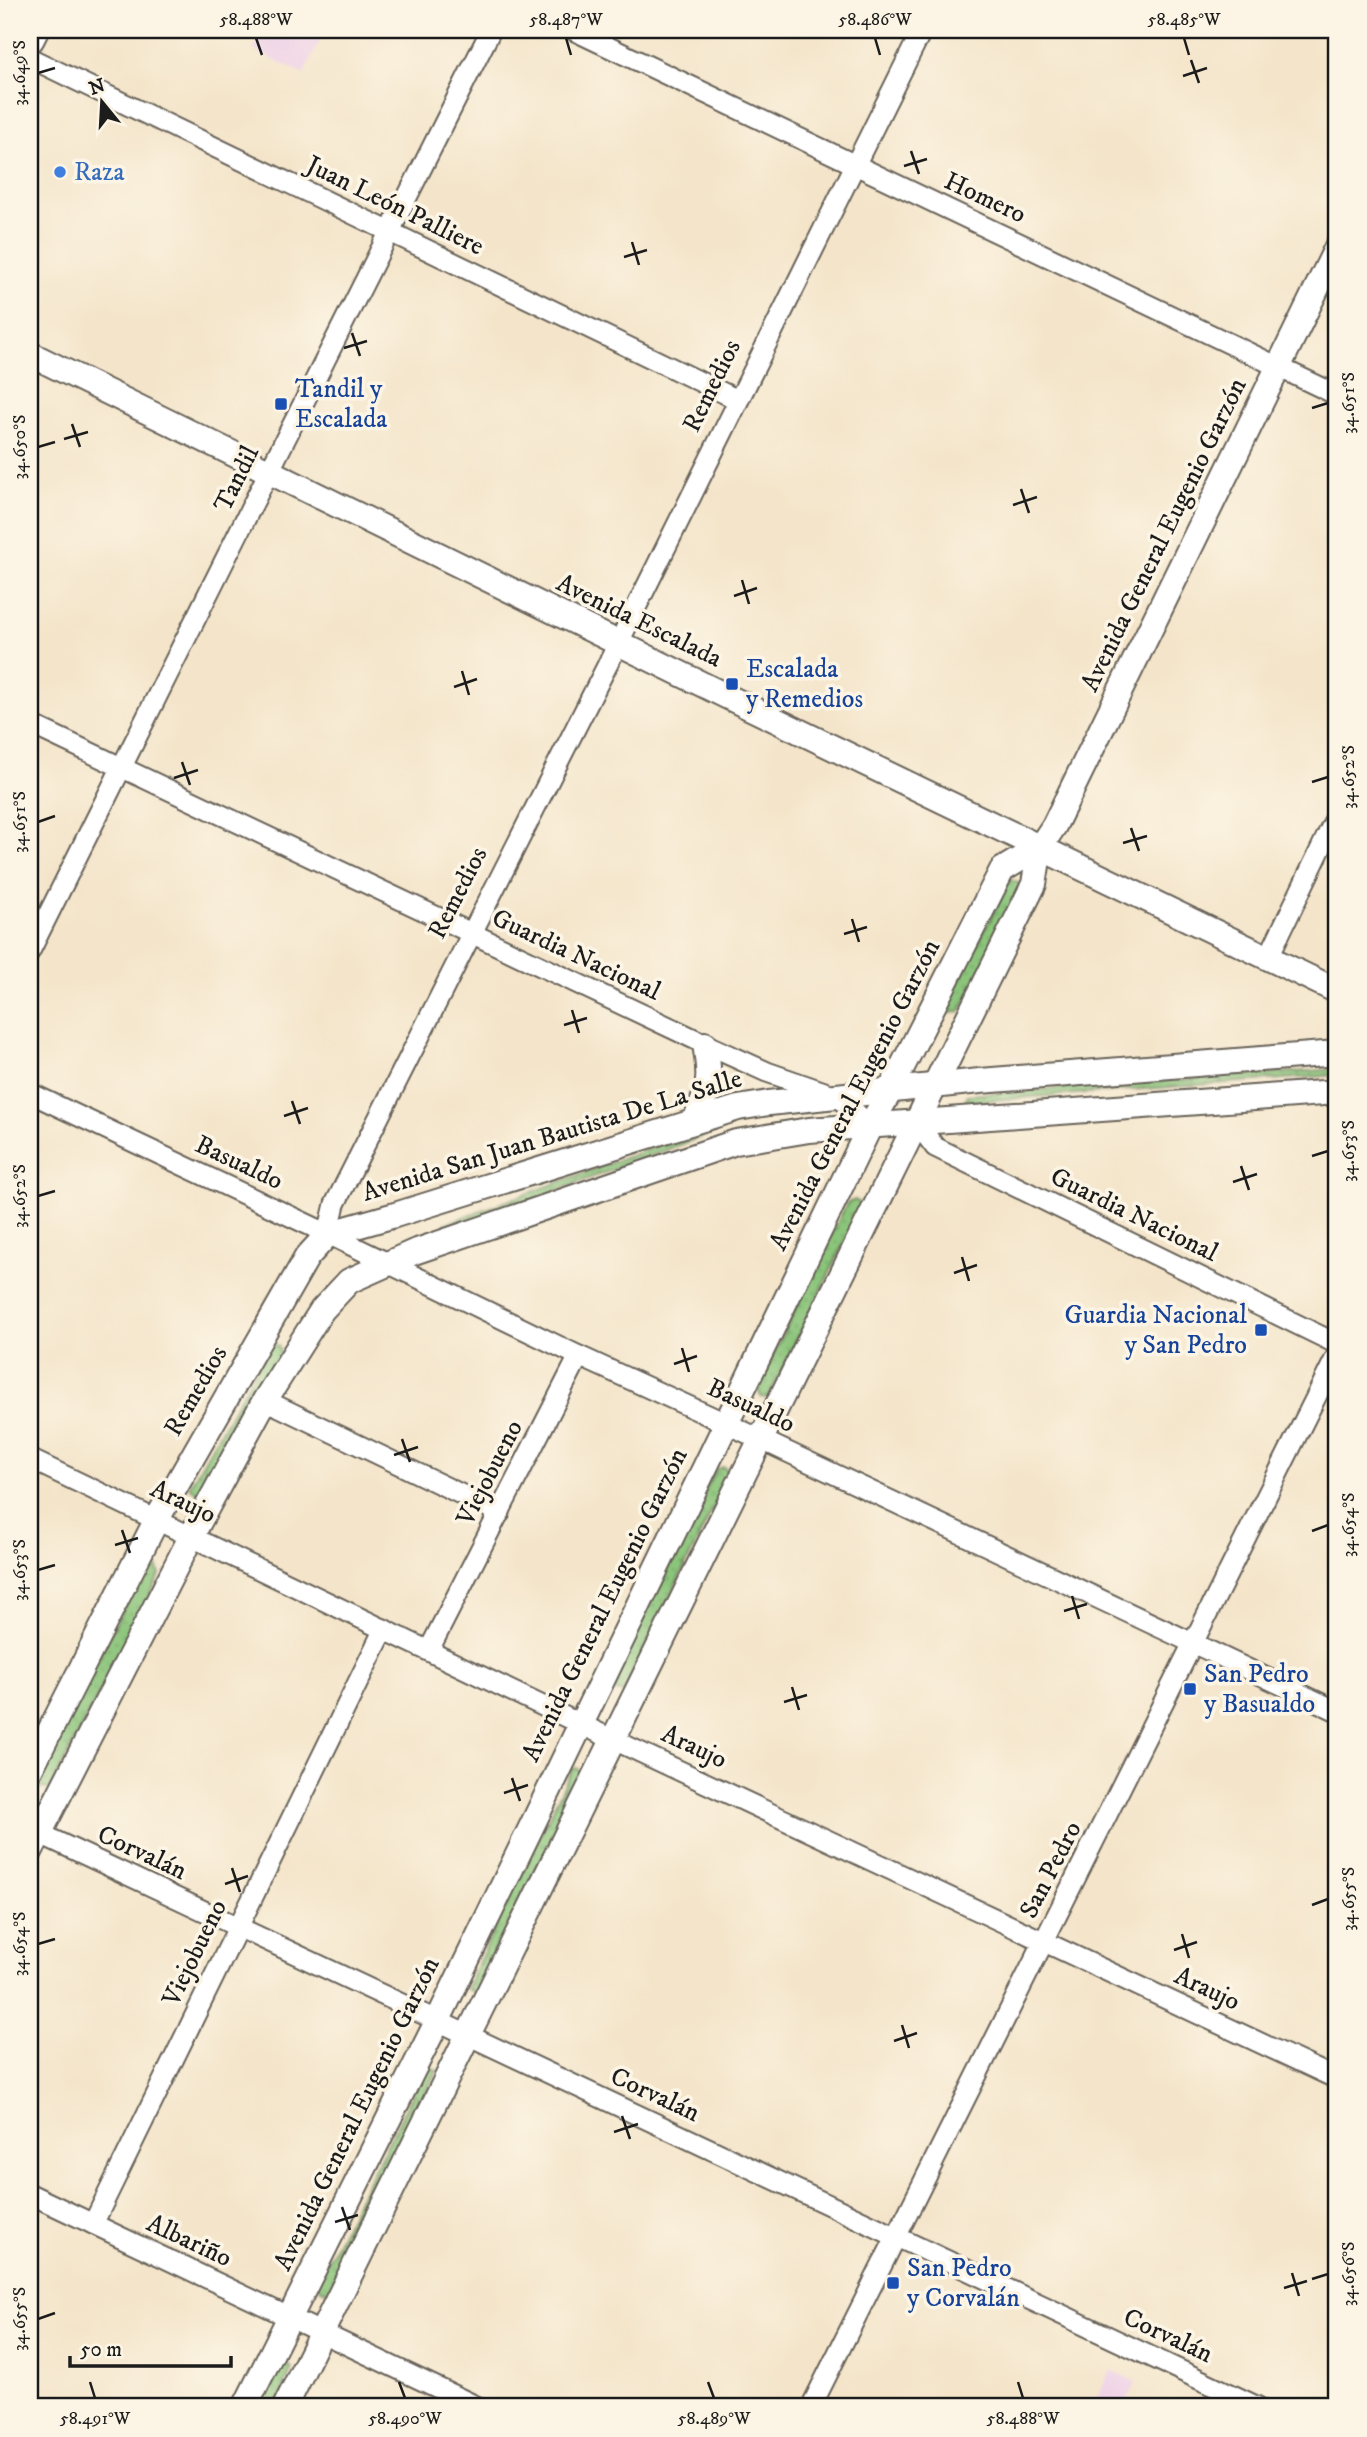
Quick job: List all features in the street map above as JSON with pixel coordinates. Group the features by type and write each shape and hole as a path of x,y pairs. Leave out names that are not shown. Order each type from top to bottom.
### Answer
{"main road":[{"path":"30,38 34,30"}],"street":[{"name":"Tandil","path":"30,951 388,231 491,30"},
{"name":"Homero","path":"573,30 1337,395"},
{"name":"Remedios","path":"30,1770 156,1519 307,1257 328,1234 335,1204 618,644 922,30"},
{"name":"Juan León Palliere","path":"30,58 738,401"},
{"name":"Avenida General Eugenio Garzón","path":"285,2407 1034,884 1040,847 1054,826 1337,247"},
{"name":"Avenida Escalada","path":"30,354 618,644 1337,990"},
{"name":"Guardia Nacional","path":"30,724 705,1044 767,1072 839,1097 870,1126"},
{"path":"1268,958 1337,815"},
{"name":"Avenida General Eugenio Garzón","path":"245,2407 437,2022 870,1126 1002,870 1040,847"},
{"path":"695,1120 704,1101 710,1072 705,1044"},
{"name":"Avenida San Juan Bautista De La Salle","path":"328,1234 738,1108 980,1081 1337,1053"},
{"name":"Basualdo","path":"30,1093 579,1356 1337,1712"},
{"path":"33,1838 191,1535 265,1400 322,1310 349,1281 387,1263 736,1142 809,1130 1337,1093"},
{"name":"Guardia Nacional","path":"916,1122 935,1147 1337,1345"},
{"name":"San Pedro","path":"811,2407 1337,1355"},
{"name":"Viejobueno","path":"429,1650 579,1356"},
{"path":"265,1400 499,1513"},
{"name":"Araujo","path":"30,1459 580,1724 1337,2079"},
{"name":"Viejobueno","path":"93,2224 384,1629"},
{"name":"Corvalán","path":"33,1838 237,1926 1258,2407"},
{"name":"Albariño","path":"30,2194 478,2407"}],"shaded area":[{"path":"263,30 325,30 304,74 253,50"},
{"path":"1111,2370 1136,2382 1123,2407 1092,2407"}],"green space":[{"path":"1010,880 1021,887 961,1011 950,1013 946,1006"},
{"path":"1337,1069 1337,1075 964,1102 968,1095"},
{"path":"814,1109 811,1113 744,1121 447,1231 443,1228 445,1224 739,1116"},
{"path":"855,1200 863,1205 768,1398 761,1397 757,1388 847,1203"},
{"path":"270,1345 278,1346 281,1354 204,1493 198,1493 189,1487"},
{"path":"723,1467 731,1472 623,1693 616,1691 612,1683 716,1469"},
{"path":"146,1565 157,1566 160,1575 50,1789 39,1788 36,1778"},
{"path":"576,1768 584,1773 476,1993 466,1989 572,1769"},
{"path":"428,2065 437,2071 329,2291 324,2290 317,2281"},
{"path":"283,2363 292,2368 276,2407 256,2407 279,2364"}],"place":[{"name":"Raza","path":"60,172"},
{"name":"Tandil y Escalada","path":"281,404"},
{"name":"Escalada y Remedios","path":"732,684"},
{"name":"Guardia Nacional y San Pedro","path":"1261,1330"},
{"name":"San Pedro y Basualdo","path":"1190,1689"},
{"name":"San Pedro y Corvalán","path":"893,2283"}]}
